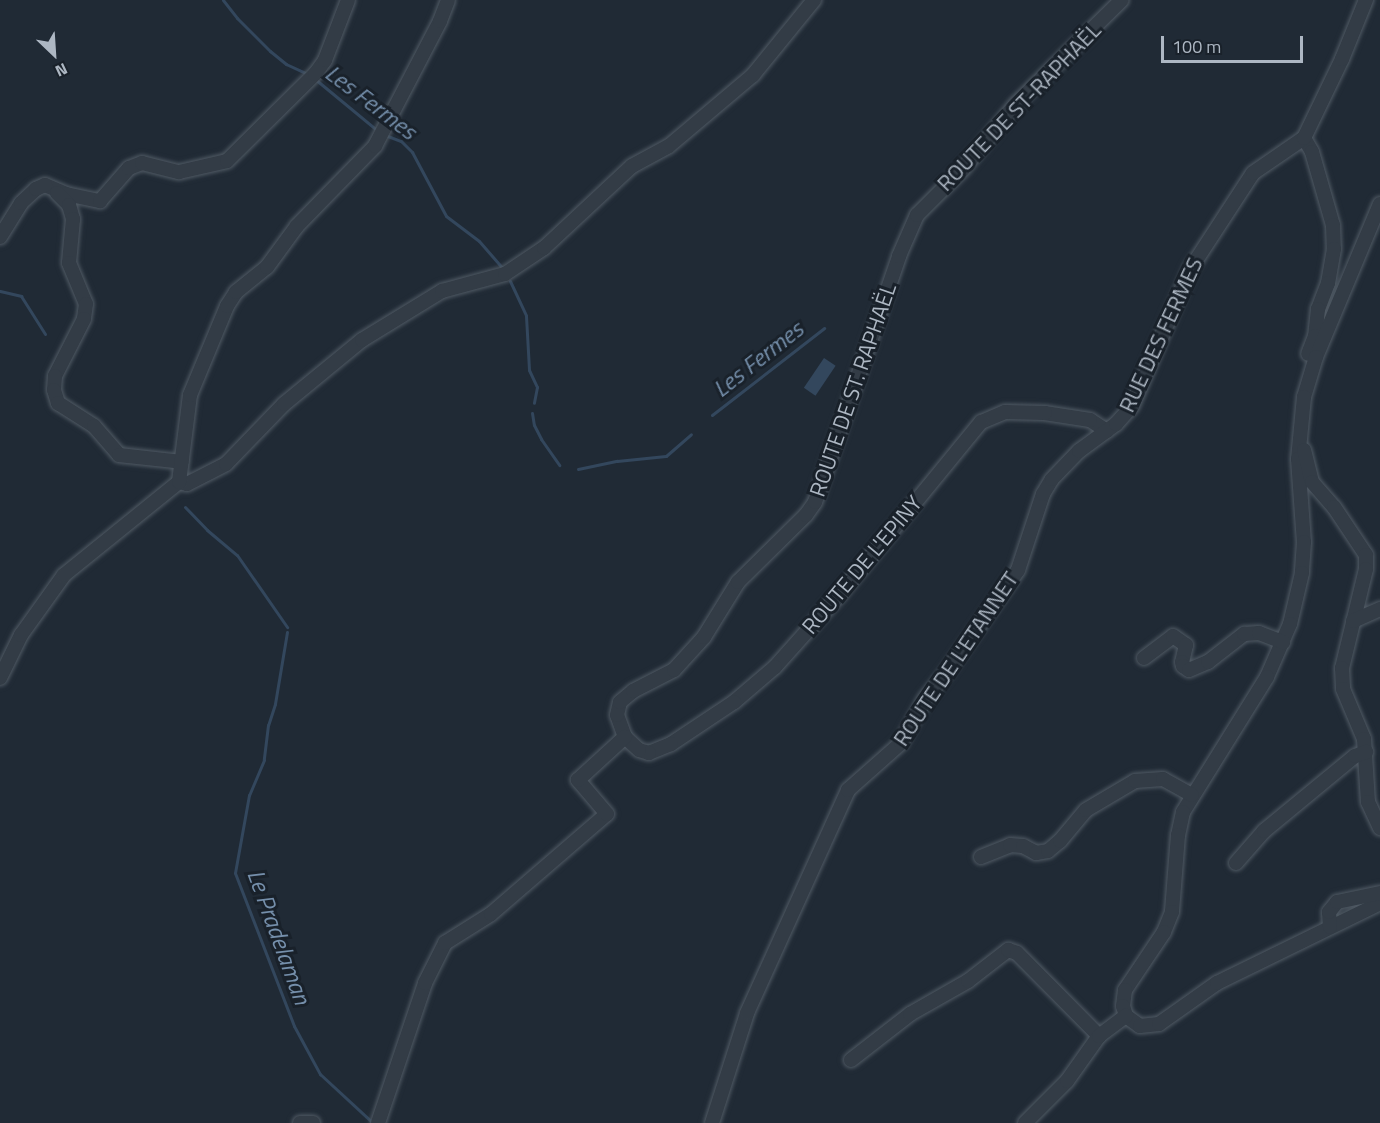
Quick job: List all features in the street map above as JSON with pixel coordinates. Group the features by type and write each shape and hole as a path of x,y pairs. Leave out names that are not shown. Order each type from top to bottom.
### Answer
{"street":[{"path":"0,237 21,203 36,189 45,186 66,195 100,201 129,168 142,163 179,172 227,161 313,77 325,60 348,0"},
{"path":"0,678 21,635 64,575 179,482 190,395 232,299 241,288 267,267 297,226 359,165 382,134 440,21 447,0"},
{"path":"179,482 187,484 226,464 284,404 363,340 442,291 505,274 544,248 632,166 669,146 753,75 814,0"},
{"name":"ROUTE DE ST-RAPHAËL","path":"917,215 963,169 1016,104 1122,0"},
{"path":"1309,379 1303,374 1303,369 1315,336 1334,249 1333,225 1312,152 1304,138 1342,59 1366,0"},
{"name":"RUE DES FERMES","path":"1107,431 1132,406 1191,268 1246,180 1263,164 1304,138"},
{"path":"45,186 69,205 73,219 69,263 86,304 84,320 55,376 54,390 58,403 94,426 119,455 182,462"},
{"path":"1380,204 1309,379 1298,443 1303,558 1294,606 1283,642 1262,685 1183,812 1178,835 1172,912 1164,932 1125,990 1123,1006 1126,1016 1140,1026 1159,1024 1210,987 1380,903"},
{"name":"ROUTE DE ST. RAPHAËL","path":"626,737 617,716 620,702 633,692 674,670 704,637 738,582 806,515 815,502 899,256 917,215"},
{"name":"ROUTE DE L'EPINY","path":"626,737 639,750 649,753 671,744 734,702 775,667 842,592 981,422 1005,412 1045,413 1090,420 1107,431"},
{"name":"ROUTE DE L'ETANNET","path":"712,1123 747,1013 843,799 854,783 901,743 925,699 946,673 1018,570 1043,494 1052,479 1079,451 1107,431"},
{"path":"1298,443 1303,446 1308,471 1317,489 1334,507 1366,555 1366,568 1342,668 1343,689 1364,739 1368,802 1380,828"},
{"path":"1353,621 1380,609"},
{"path":"1144,658 1173,636 1186,645 1182,662 1183,666 1189,670 1208,662 1244,634 1259,633 1283,642"},
{"path":"378,1123 425,983 445,943 491,914 607,814 578,780 626,737"},
{"path":"1236,863 1264,831 1355,756 1365,752"},
{"path":"981,857 1010,845 1023,846 1036,853 1048,851 1060,841 1086,810 1135,781 1163,779 1192,795"},
{"path":"1330,927 1329,912 1337,902 1380,893"},
{"path":"851,1060 910,1014 968,981 1008,950 1017,953 1099,1036"},
{"path":"1029,1121 1067,1081 1099,1036 1126,1016"},
{"path":"300,1123 313,1123"}],"water":[{"path":"824,358 836,366 815,396 804,388"}],"waterway":[{"name":"Les Fermes","path":"223,0 237,18 270,51 286,64 307,74"},
{"name":"Les Fermes","path":"315,79 379,132"},
{"name":"Les Fermes","path":"385,135 401,141 412,152 446,216 479,241 504,270"},
{"name":"Les Fermes","path":"510,281 526,316 529,370 537,387 534,403"},
{"name":"Le Pradelaman","path":"0,291 21,296 45,334"},
{"name":"Les Fermes","path":"712,415 824,328"},
{"name":"Les Fermes","path":"532,413 534,425 541,439 559,465"},
{"name":"Les Fermes","path":"578,469 617,461 666,456 691,434"},
{"name":"Le Pradelaman","path":"185,507 207,530 237,555 287,627"},
{"name":"Le Pradelaman","path":"287,632 275,704 268,725 264,760 249,795 235,873 294,1026 320,1074 371,1121"}]}
